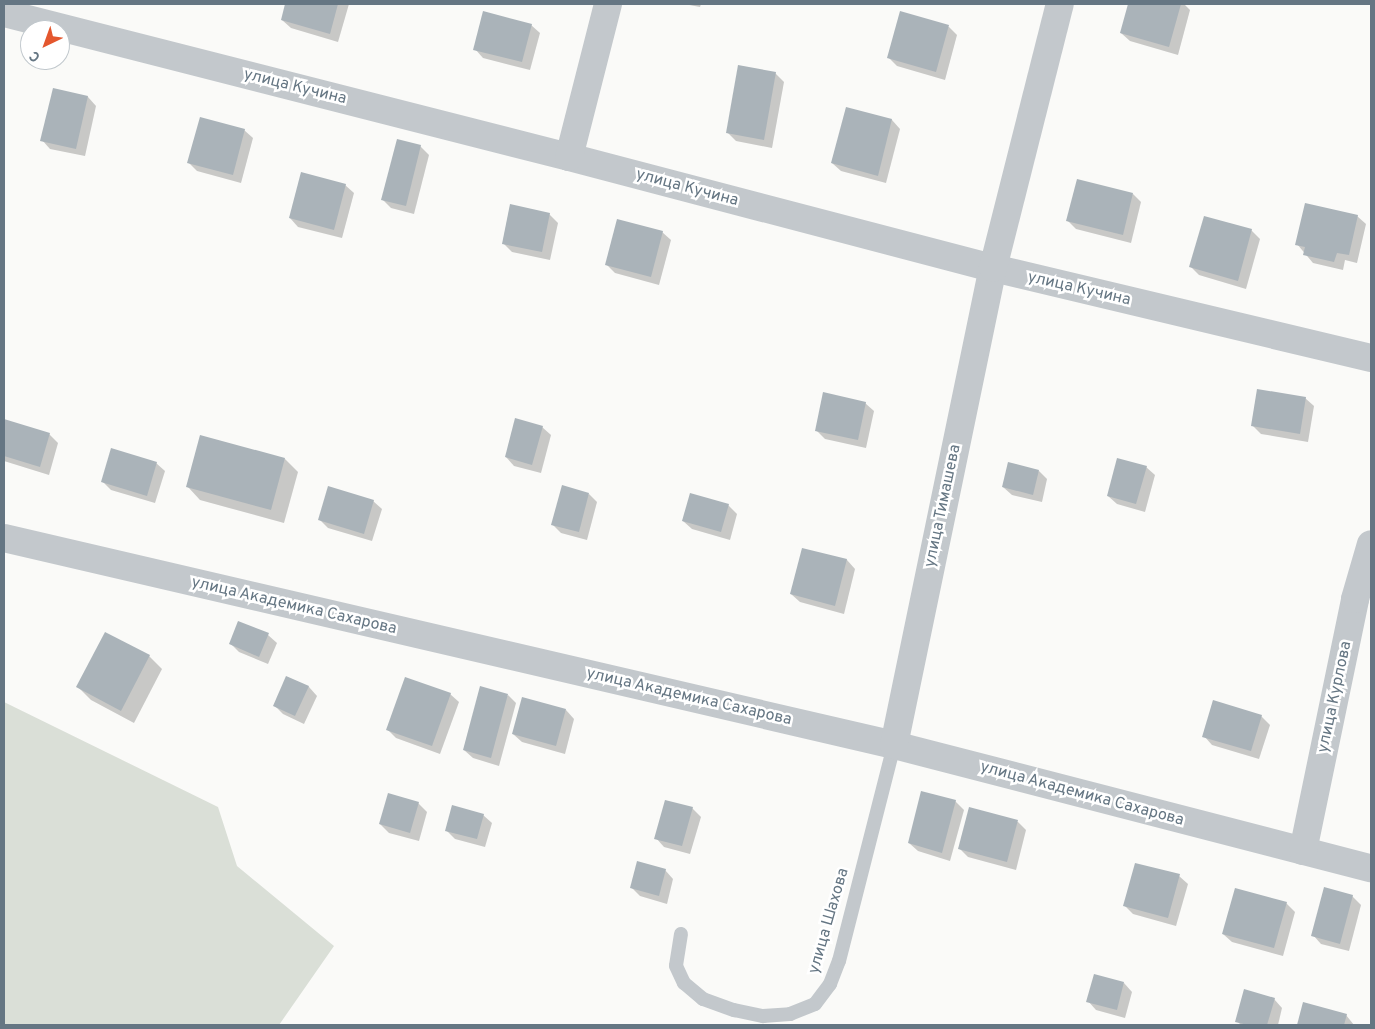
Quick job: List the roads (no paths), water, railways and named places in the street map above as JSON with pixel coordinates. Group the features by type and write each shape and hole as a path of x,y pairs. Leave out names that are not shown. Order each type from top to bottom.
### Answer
{"street":[{"path":"569,157 608,4"},
{"name":"улица Тимашева","path":"894,745 993,268 1060,4"},
{"name":"улица Кучина","path":"4,13 569,157 993,268 1371,358"},
{"name":"улица Академика Сахарова","path":"4,538 894,745 1371,868"},
{"name":"улица Курлова","path":"1303,851 1355,599 1371,544"}],"lane":[{"name":"улица Шахова","path":"681,934 676,966 684,983 704,999 734,1010 763,1016 790,1014 815,1004 830,984 840,961 894,745"}]}
